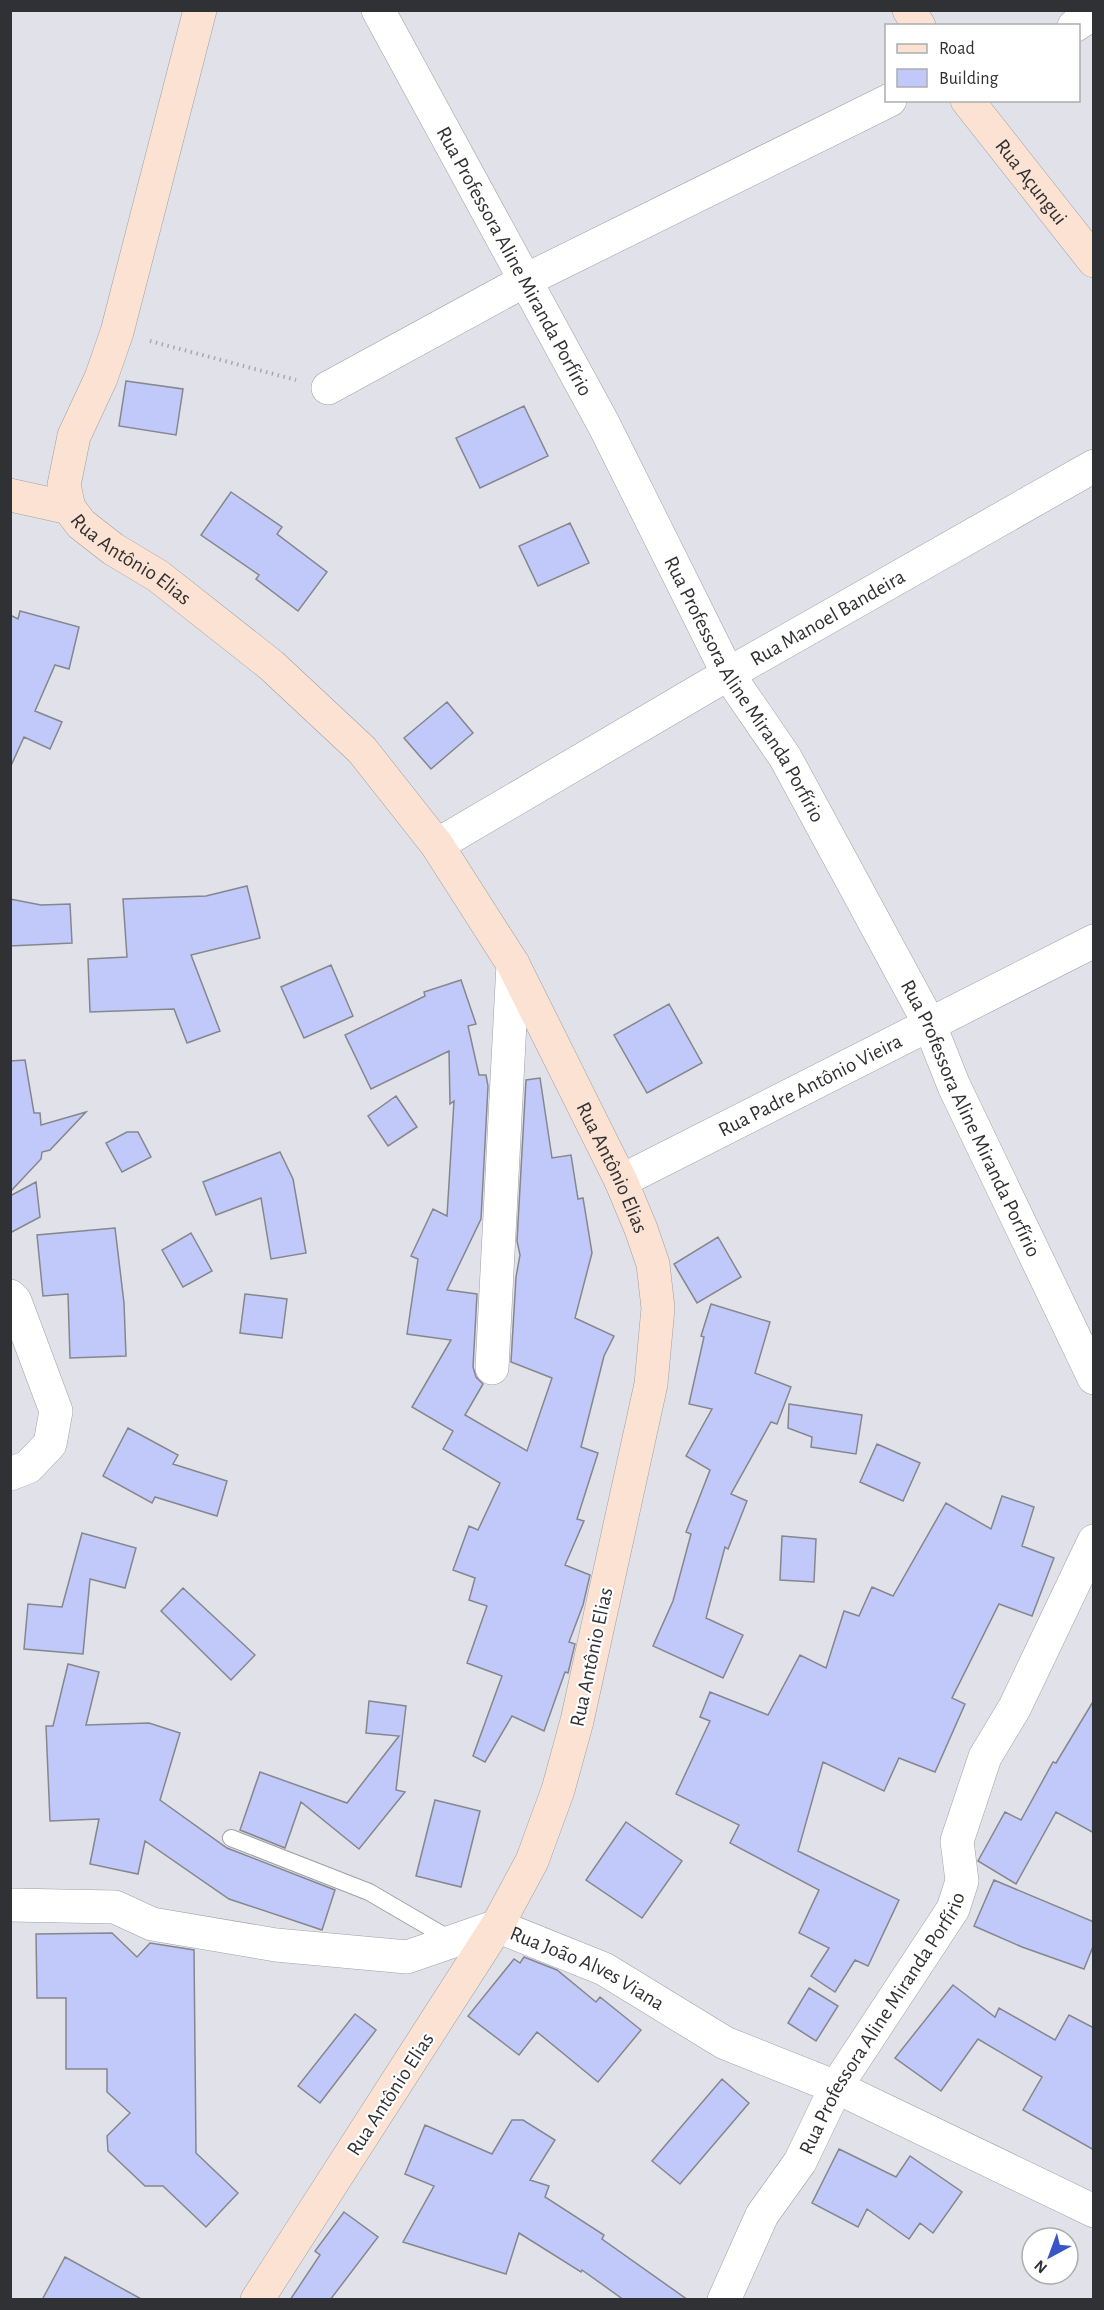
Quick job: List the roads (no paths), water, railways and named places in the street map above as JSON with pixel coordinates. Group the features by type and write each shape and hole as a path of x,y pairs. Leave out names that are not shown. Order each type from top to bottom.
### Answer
{"street":[{"name":"Rua Antônio Elias","path":"200,10 117,332 101,378 74,436 64,485 69,508 81,524 114,549 158,576 279,673 362,750 436,845 513,964 621,1181 641,1228 652,1264 658,1308 651,1384 568,1759 532,1861 497,1926 257,2300"},
{"name":"Rua Professora Aline Miranda Porfírio","path":"378,10 604,425 728,674 785,757 929,1023 954,1086 1094,1378"},
{"path":"909,10 918,24"},
{"path":"1077,24 1094,13"},
{"path":"328,388 526,280 886,102"},
{"name":"Rua Açungui","path":"975,103 1094,261"},
{"name":"Rua Manoel Bandeira","path":"436,845 728,674 1094,465"},
{"path":"10,495 69,508"},
{"name":"Rua Padre Antônio Vieira","path":"621,1181 1094,940"},
{"path":"492,1368 513,964"},
{"path":"10,1296 15,1301 56,1411 50,1444 27,1467 10,1474"},
{"name":"Rua Professora Aline Miranda Porfírio","path":"724,2300 762,2215 800,2162 836,2087 953,1909 962,1881 957,1841 985,1758 1015,1707 1094,1541"},
{"name":"Rua João Alves Viana","path":"10,1905 115,1907 152,1924 276,1945 407,1958 497,1926 604,1969 725,2043 836,2087 1094,2211"}],"lane":[{"path":"231,1838 369,1892 453,1942"}]}
